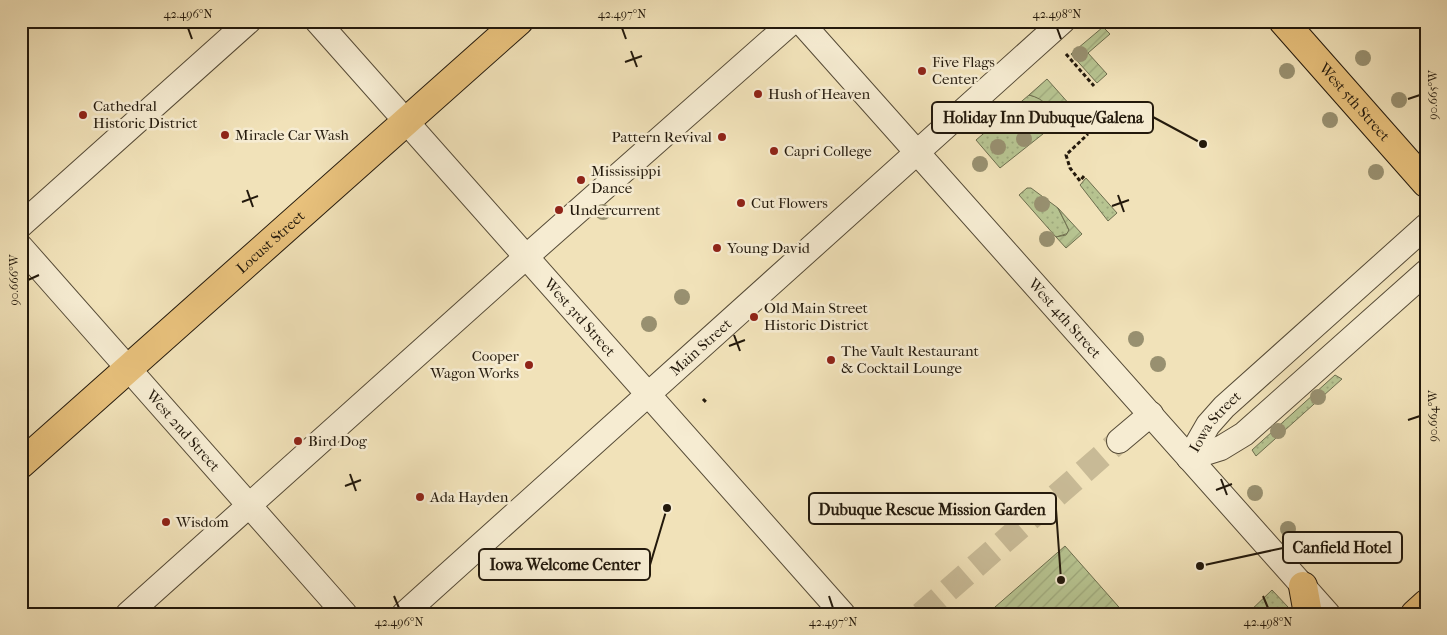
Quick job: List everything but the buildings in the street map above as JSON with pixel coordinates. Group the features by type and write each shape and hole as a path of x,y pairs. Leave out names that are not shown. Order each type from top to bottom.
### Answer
{"main road":[{"name":"Locust Street","path":"21,464 519,21"},
{"name":"West 5th Street","path":"1283,21 1426,183"},
{"path":"1303,586 1308,614"},
{"path":"1415,614 1426,604"}],"street":[{"path":"21,225 249,21"},
{"name":"West 3rd Street","path":"317,21 843,614"},
{"path":"128,614 526,257 794,21"},
{"name":"West 4th Street","path":"800,21 1328,614"},
{"name":"Main Street","path":"404,614 649,396 1063,21"},
{"name":"Iowa Street","path":"1189,458 1208,425 1224,407 1426,226"},
{"name":"West 2nd Street","path":"21,247 345,614"},
{"name":"Iowa Street","path":"1189,458 1221,448 1244,434 1426,272"},
{"path":"1119,441 1150,414"}],"path":[{"path":"1105,21 1108,24 1116,21"},
{"path":"1066,54 1094,86"},
{"path":"1084,176 1080,180 1070,168 1066,154 1088,134"},
{"path":"704,399 707,403"}],"green space":[{"path":"1103,27 1110,34 1088,53 1107,74 1097,83 1071,54"},
{"path":"1047,79 1071,106 1067,110 1068,112 1053,126 1052,115 1044,102 1029,95"},
{"path":"1029,95 1040,98 1053,113 1053,126 1000,168 976,140"},
{"path":"1086,178 1117,213 1108,221 1080,185"},
{"path":"1027,188 1031,188 1058,208 1069,233 1056,237 1019,195"},
{"path":"1058,208 1082,234 1066,248 1056,237 1066,235 1069,230"},
{"path":"1335,375 1342,379 1256,456 1252,450"},
{"path":"1065,546 1125,614 987,614"},
{"path":"1272,590 1288,607 1290,614 1247,614"}],"tunnel":[{"path":"921,614 1119,441"}],"place":[{"name":"Five Flags Center","path":"922,71"},
{"name":"Hush of Heaven","path":"758,94"},
{"name":"Cathedral Historic District","path":"83,115"},
{"name":"Miracle Car Wash","path":"225,135"},
{"name":"Pattern Revival","path":"722,137"},
{"name":"Holiday Inn Dubuque/Galena","path":"1203,144"},
{"name":"Capri College","path":"774,151"},
{"name":"Mississippi Dance","path":"581,180"},
{"name":"Cut Flowers","path":"741,203"},
{"name":"Undercurrent","path":"559,210"},
{"name":"Young David","path":"717,248"},
{"name":"Old Main Street Historic District","path":"754,317"},
{"name":"The Vault Restaurant & Cocktail Lounge","path":"831,360"},
{"name":"Cooper Wagon Works","path":"529,365"},
{"name":"Bird Dog","path":"298,441"},
{"name":"Ada Hayden","path":"420,497"},
{"name":"Iowa Welcome Center","path":"667,508"},
{"name":"Wisdom","path":"166,522"},
{"name":"Canfield Hotel","path":"1200,566"},
{"name":"Dubuque Rescue Mission Garden","path":"1061,580"}]}
